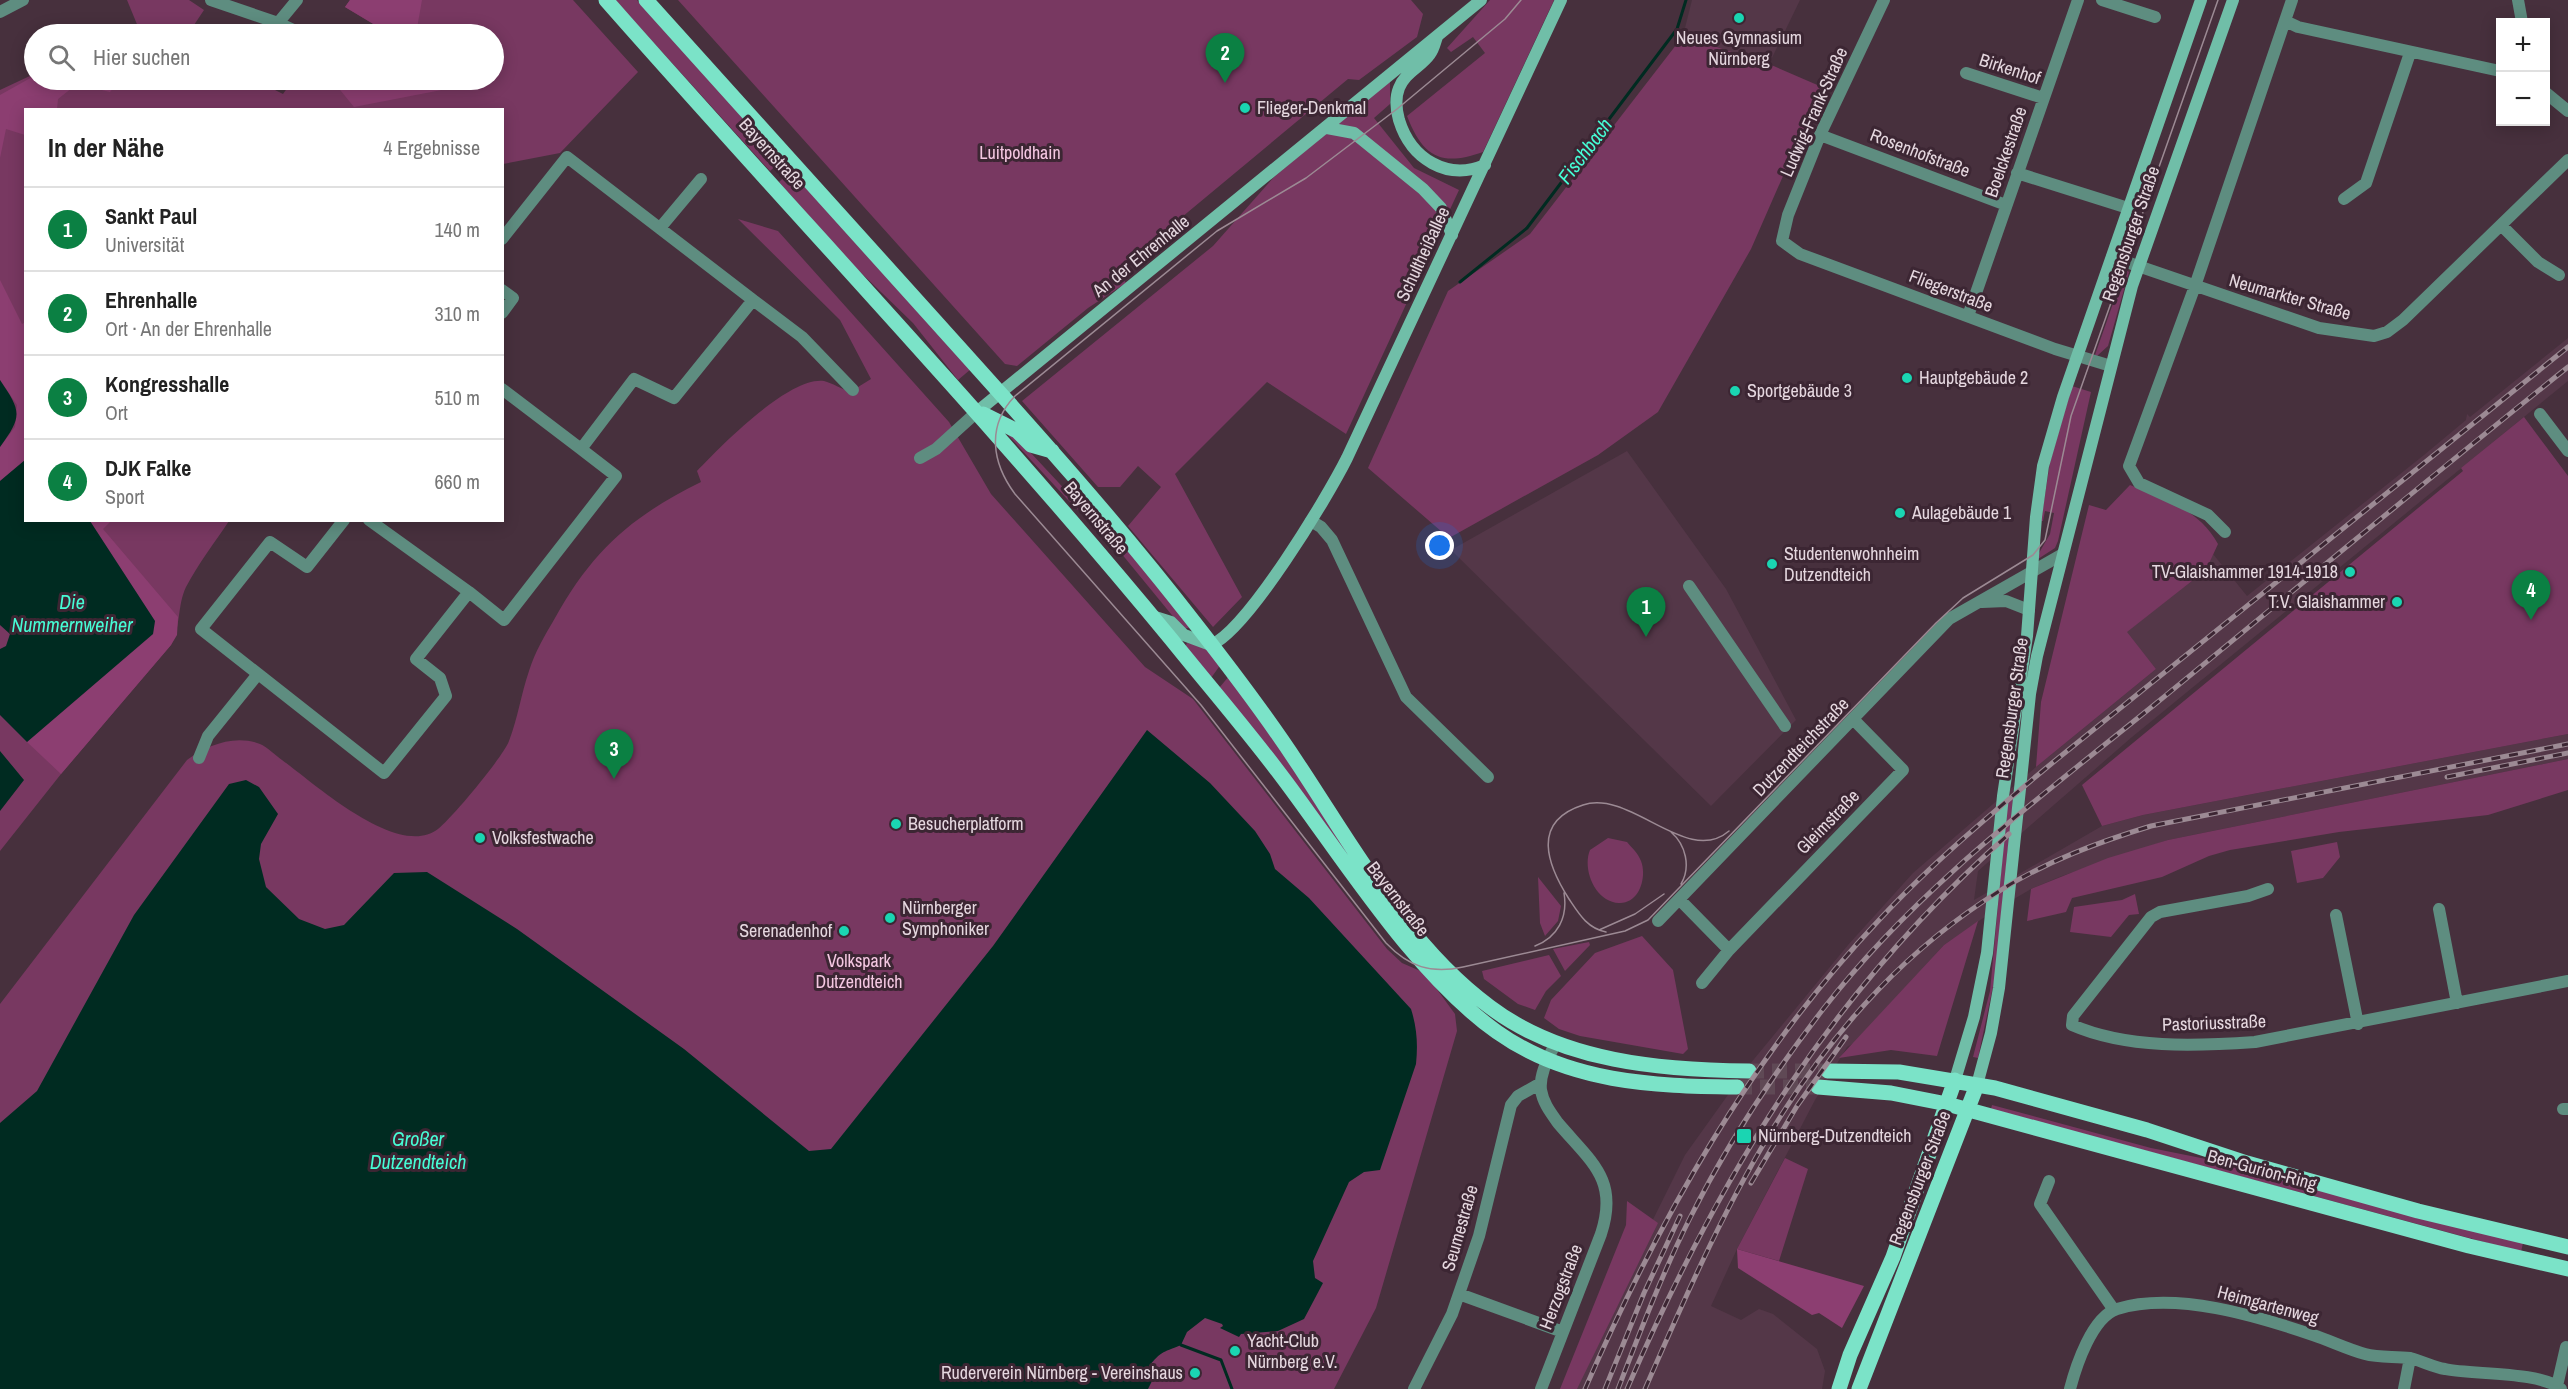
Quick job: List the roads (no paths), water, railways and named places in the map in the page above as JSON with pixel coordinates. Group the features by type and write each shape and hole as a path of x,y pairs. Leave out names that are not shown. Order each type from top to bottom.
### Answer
{"main road":[{"name":"Bayernstraße","path":"606,0 978,411 1249,734 1329,842 1430,970 1485,1023 1515,1044 1578,1071 1623,1081 1662,1085 1737,1087"},
{"name":"Bayernstraße","path":"645,0 1052,451 1211,645 1292,754 1356,854 1444,965 1495,1011 1531,1032 1556,1042 1606,1057 1648,1065 1749,1071"},
{"path":"1327,128 1481,0"},
{"name":"Schultheißallee","path":"1211,645 1222,640 1237,625 1311,521 1347,458 1561,0"},
{"name":"Regensburger Straße","path":"1839,1389 1850,1354 1888,1270 1947,1104 1974,1017 1986,961 2003,796 2029,610 2043,466 2077,356 2201,0"},
{"name":"Regensburger Straße","path":"1863,1388 1977,1085 1991,1033 2001,973 2032,681 2110,366 2139,267 2233,0"},
{"path":"1438,36 1430,54 1400,84 1396,104 1401,124 1412,146 1433,165 1465,171 1485,165"},
{"path":"1327,128 1354,133 1423,189 1442,208 1452,235"},
{"name":"An der Ehrenhalle","path":"978,411 1327,128"},
{"path":"905,330 922,326 929,314"},
{"path":"978,411 1017,431 1031,445 1052,451"},
{"path":"1152,616 1171,622 1184,635 1211,645"},
{"name":"Ben-Gurion-Ring","path":"1828,1071 1899,1072 1977,1085 2139,1128 2228,1158 2409,1208 2568,1247"},
{"name":"Ben-Gurion-Ring","path":"1818,1087 1880,1092 1968,1109 2469,1246 2568,1269"},
{"path":"1850,1354 1853,1376 1863,1388"}],"street":[{"path":"0,12 23,0"},
{"path":"210,0 278,23 297,0"},
{"name":"Ludwig-Frank-Straße","path":"1782,241 1788,215 1820,135 1884,0"},
{"name":"Boelckestraße","path":"1968,316 2078,0"},
{"path":"2102,0 2155,17"},
{"path":"2225,532 2208,515 2139,483 2129,466 2195,286 2292,0"},
{"path":"2518,0 2521,18"},
{"path":"2285,21 2298,27 2496,70"},
{"path":"2344,199 2366,183 2410,52"},
{"name":"Birkenhof","path":"1966,73 2043,99"},
{"path":"2550,96 2568,111"},
{"name":"Rosenhofstraße","path":"1820,135 2006,205"},
{"path":"504,236 567,157 802,337 853,390"},
{"name":"Neumarkter Straße","path":"2112,257 2319,328 2374,336 2387,332 2403,320 2568,160"},
{"path":"2017,173 2128,208"},
{"path":"660,228 701,179"},
{"path":"2502,226 2538,262 2559,274"},
{"name":"Fliegerstraße","path":"1782,241 1800,254 2077,356 2110,366"},
{"path":"504,291 513,298 504,310"},
{"path":"582,449 634,379 674,398 753,300"},
{"path":"372,522 504,620 616,476 504,390"},
{"path":"920,458 936,449 978,411"},
{"path":"2540,414 2568,451"},
{"path":"1311,521 1321,527 1332,540 1406,697 1488,777"},
{"path":"342,522 307,567 270,542 201,629 384,773 446,696 440,678 416,658 469,592"},
{"name":"Dutzendteichstraße","path":"1658,921 1949,620 2063,554"},
{"path":"1689,586 1785,726"},
{"name":"Dutzendteichstraße","path":"1975,603 2006,600 2029,610"},
{"path":"200,758 208,736 258,674"},
{"name":"Gleimstraße","path":"1702,983 1729,951 1903,770 1854,719"},
{"name":"Pastoriusstraße","path":"2268,889 2248,896 2160,912 2151,917 2067,1024 2085,1031 2143,1042 2212,1045 2255,1042 2358,1024 2568,981"},
{"path":"1680,900 1729,951"},
{"path":"2439,909 2457,1003"},
{"path":"2336,915 2358,1024"},
{"path":"1541,1083 1556,1042"},
{"name":"Herzogstraße","path":"1541,1083 1542,1093 1549,1110 1602,1175 1608,1197 1604,1225 1541,1389"},
{"name":"Seumestraße","path":"1413,1389 1452,1314 1459,1294 1479,1236 1511,1105 1518,1096 1541,1083"},
{"path":"2049,1180 2040,1204 2114,1310 2094,1330 2076,1364 2070,1389"},
{"path":"1459,1294 1563,1332"},
{"name":"Heimgartenweg","path":"2114,1310 2150,1303 2225,1310 2303,1332 2366,1355 2410,1358 2446,1370 2502,1373 2559,1387 2566,1347"},
{"path":"2404,1389 2410,1358"}],"water":[{"path":"0,380 12,399 16,420 0,447"},
{"name":"Die Nummernweiher","path":"24,461 24,522 91,522 155,621 153,634 27,742 0,715 0,649 6,646 10,634 0,625 0,481"},
{"name":"Großer Dutzendteich","path":"1147,730 1210,783 1255,831 1270,854 1275,869 1309,898 1411,1009 1413,1016 1417,1050 1416,1064 1380,1170 1364,1172 1349,1182 1313,1261 1315,1278 1323,1283 1304,1319 1278,1331 1241,1334 1239,1337 1220,1328 1222,1324 1205,1318 1187,1332 1181,1345 1162,1353 1149,1366 1156,1373 1148,1389 0,1389 0,1123 37,1091 134,915 229,784 246,780 259,787 278,814 261,844 259,859 266,887 299,919 325,929 344,925 394,873 427,872 517,929 684,1049 809,1151 831,1149 993,946"},
{"path":"0,751 24,780 0,811"}],"waterway":[{"name":"Fischbach","path":"1460,282 1527,228 1677,29 1686,0"},
{"name":"Fischbach","path":"1181,1345 1221,1360 1232,1389"}],"tunnel":[{"path":"1749,1071 1828,1071"},
{"path":"1737,1087 1818,1087"}],"tram line":[{"path":"1521,0 1505,19 1397,109 1306,178 1217,231 1015,396 1006,408 996,432 997,457 1001,470 1015,494 1201,705 1386,943 1412,963 1441,970 1625,931 1648,920 1936,623 1963,598 2033,555 2045,540 2071,416 2218,0"},
{"path":"1606,932 1589,924 1580,915 1561,886 1550,859 1548,846 1550,834 1556,822 1566,813 1583,805 1601,803 1620,807 1695,840 1713,840 1729,831"},
{"path":"1671,832 1680,843 1685,856 1686,871 1681,884"},
{"path":"1535,946 1550,937 1560,925 1563,918 1564,893"},
{"path":"1599,930 1635,914 1664,894"}],"railway":[{"path":"1585,1389 1644,1263 1712,1141 1790,1025 1880,919 1941,858 2051,764 2568,347"},
{"path":"1618,1389 1670,1260 1719,1163 1787,1058 1824,1008 1898,924 1980,847 2023,811 2568,367"},
{"path":"1645,1389 1710,1245 1745,1176 1784,1110 1828,1048 1878,990 1935,937 2001,890 2074,853 2151,826 2568,744"},
{"path":"2447,777 2568,753"},
{"path":"1627,1389 1701,1234 1742,1160 1786,1089 1835,1021 1888,956 1946,894 2009,834"},
{"path":"1751,1183 1797,1106 1846,1037"},
{"path":"1605,1389 1644,1293 1680,1216"}],"place":[{"name":"Neues Gymnasium Nürnberg","path":"1739,18"},
{"name":"Ehrenhalle","path":"1225,83"},
{"name":"Flieger-Denkmal","path":"1245,108"},
{"name":"Hauptgebäude 2","path":"1907,378"},
{"name":"Sportgebäude 3","path":"1735,391"},
{"name":"Aulagebäude 1","path":"1900,513"},
{"name":"Studentenwohnheim Dutzendteich","path":"1772,564"},
{"name":"TV-Glaishammer 1914-1918","path":"2350,572"},
{"name":"T.V. Glaishammer","path":"2397,602"},
{"name":"DJK Falke","path":"2531,620"},
{"name":"Sankt Paul","path":"1646,637"},
{"name":"Kongresshalle","path":"614,779"},
{"name":"Besucherplatform","path":"896,824"},
{"name":"Volksfestwache","path":"480,838"},
{"name":"Nürnberger Symphoniker","path":"890,918"},
{"name":"Serenadenhof","path":"844,931"},
{"name":"Nürnberg-Dutzendteich","path":"1744,1136"},
{"name":"Yacht-Club Nürnberg e.V.","path":"1235,1351"},
{"name":"Ruderverein Nürnberg - Vereinshaus","path":"1195,1373"}],"park label":[{"name":"Luitpoldhain","path":"1020,153"},
{"name":"Volkspark Dutzendteich","path":"859,971"}]}
